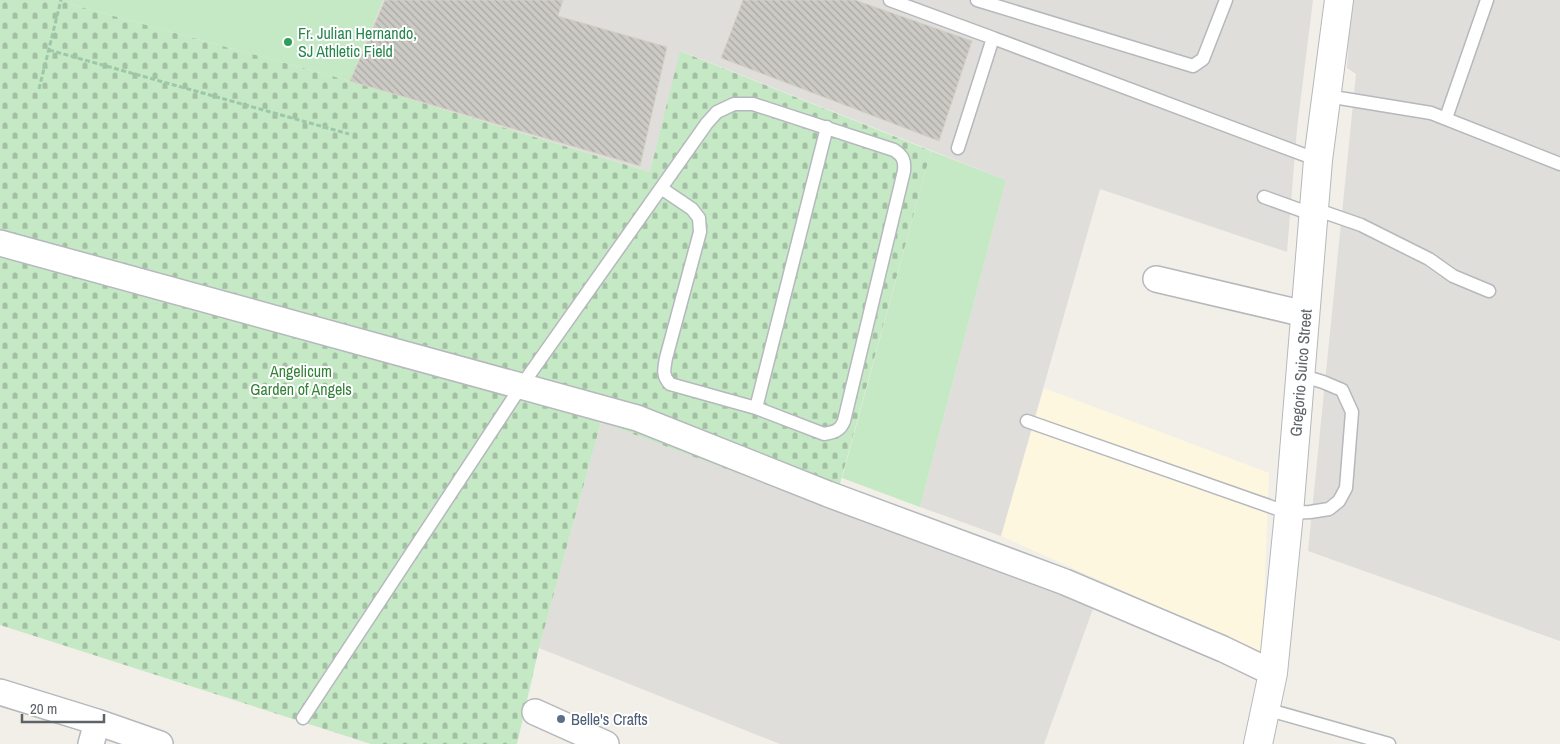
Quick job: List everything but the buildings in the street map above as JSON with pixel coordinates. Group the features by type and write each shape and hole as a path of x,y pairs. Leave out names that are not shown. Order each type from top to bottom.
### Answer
{"street":[{"name":"Gregorio Suico Street","path":"1258,744 1273,674 1289,513 1318,160 1338,0"},
{"path":"0,243 522,385 636,418 828,494 1065,582 1223,649 1273,674"},
{"path":"1156,279 1305,314"},
{"path":"0,692 94,733 160,744"},
{"path":"535,712 606,744"}],"lane":[{"path":"890,0 1318,160"},
{"path":"977,0 1193,66 1203,59 1226,0"},
{"path":"1446,118 1487,0"},
{"path":"958,148 993,38"},
{"path":"1327,96 1431,113 1560,164"},
{"path":"303,718 522,385 661,188 707,123 717,112 734,104 752,104 894,150 902,156 905,164 841,428 824,434 756,408 670,384 664,378 666,358 700,232 699,218 692,208 661,188"},
{"path":"756,408 827,127"},
{"path":"1264,197 1361,225 1429,259 1454,276 1489,291"},
{"path":"1027,422 1289,513 1329,509 1339,501 1346,488 1352,412 1342,390 1300,375"},
{"path":"1266,709 1389,744"}],"path":[{"path":"40,89 61,0"},
{"path":"49,50 349,134"}],"shaded area":[{"path":"383,0 1313,0 1297,129 1287,252 1100,189 1001,536 920,507 1006,180 681,51 650,172 350,81"},
{"path":"1351,0 1560,0 1560,641 1308,551 1356,74 1347,68"},
{"path":"1044,388 1269,473 1262,653 1001,536"},
{"path":"601,422 1094,606 1044,744 780,744 539,648"}],"green space":[{"name":"Angelicum Garden of Angels","path":"0,0 71,0 70,4 350,81 650,172 680,51 931,151 833,509 601,422 539,648 517,744 371,744 0,625"},
{"name":"Fr. Julian Hernando, SJ Athletic Field","path":"71,0 383,0 350,81 70,4"},
{"path":"931,151 1006,180 920,507 842,478"}],"place":[{"name":"Fr. Julian Hernando, SJ Athletic Field","path":"288,42"},
{"name":"Belle's Crafts","path":"561,719"}]}
